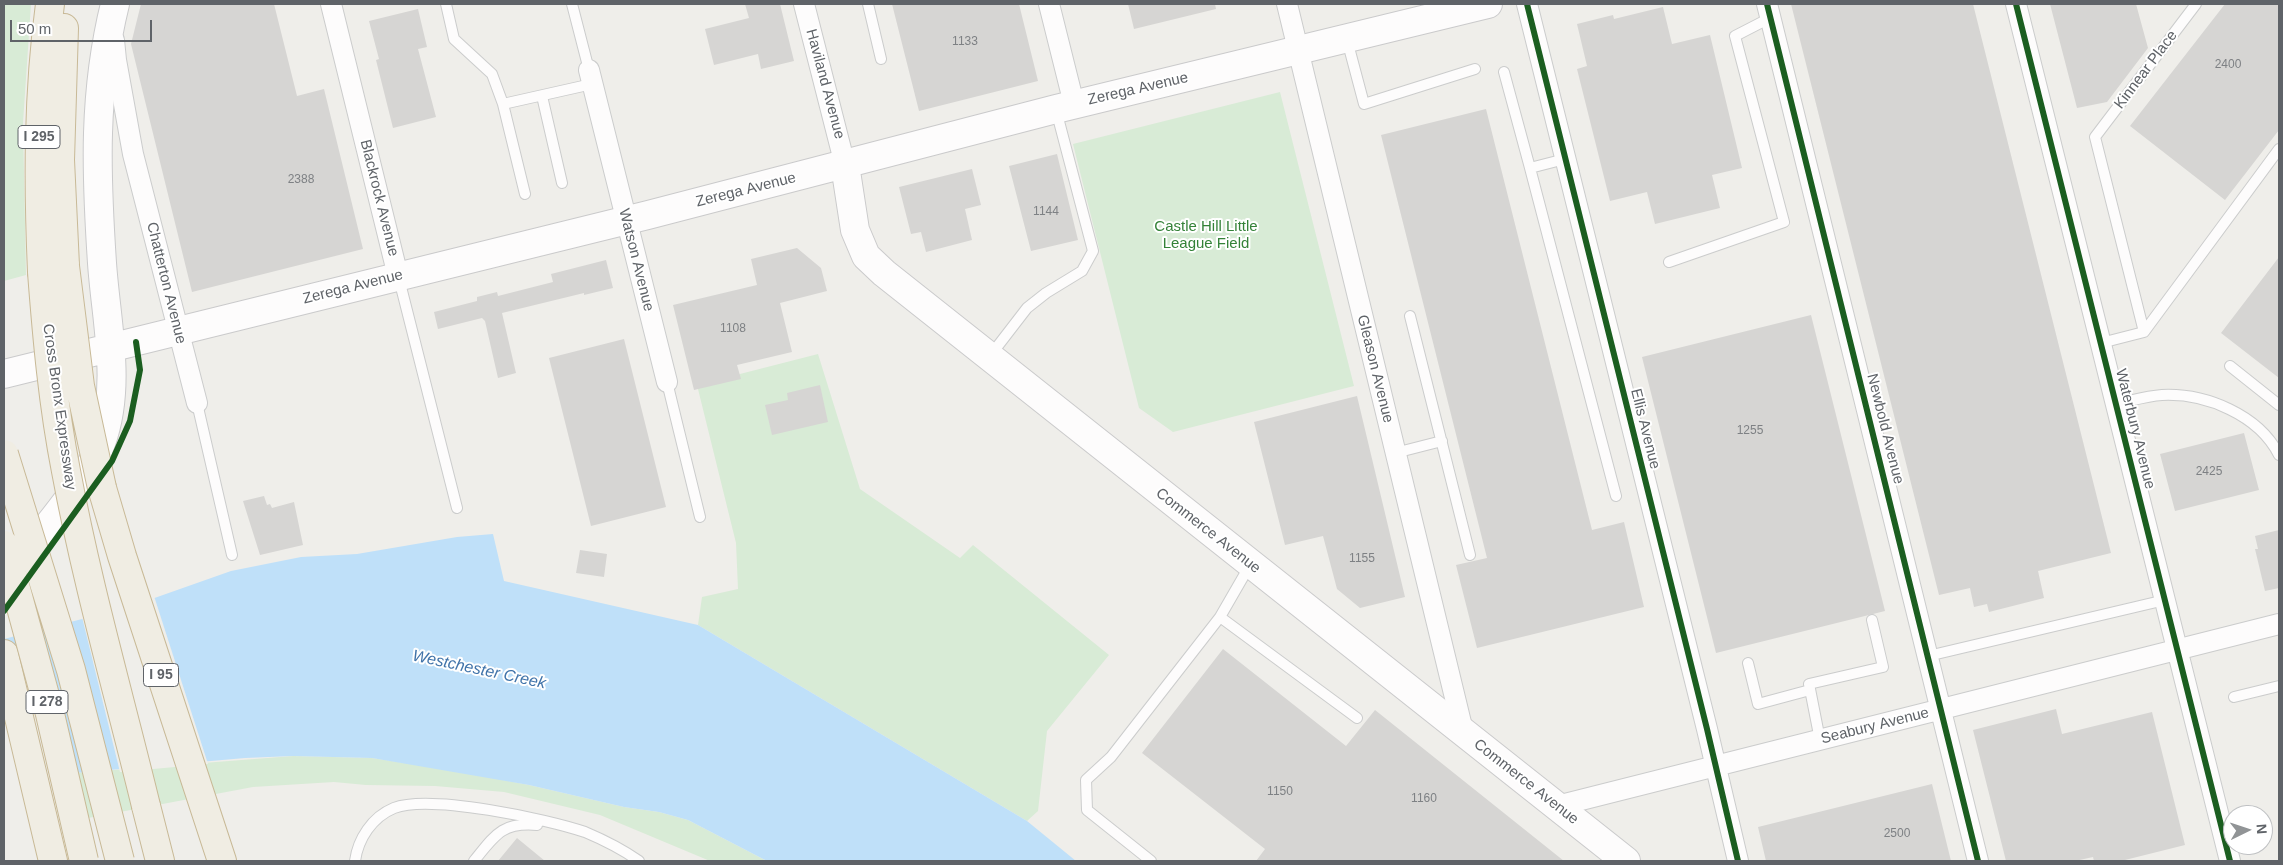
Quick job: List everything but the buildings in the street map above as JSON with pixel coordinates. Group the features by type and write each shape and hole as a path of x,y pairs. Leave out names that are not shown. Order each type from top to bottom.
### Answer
{"highway":[{"name":"Cross Bronx Expressway","path":"50,4 39,124 53,269 55,403 66,470 88,572 160,861"},
{"name":"I 95","path":"66,4 53,269 102,488 122,556 222,861"},
{"path":"4,454 71,670 120,861"},
{"path":"102,488 144,652 207,861"},
{"name":"I 278","path":"4,544 50,714 84,861"},
{"name":"I 278","path":"4,654 53,861"}],"main road":[{"name":"Zerega Avenue","path":"4,374 626,220 1065,107 1299,51 1477,5"},
{"path":"4,585 78,484 96,456 109,411 110,348 100,234 97,143 101,71 114,6"},
{"name":"Commerce Avenue","path":"845,165 855,230 866,256 884,273 1464,735 1626,861"}],"street":[{"name":"Blackrock Avenue","path":"331,4 398,276"},
{"name":"Haviland Avenue","path":"804,4 845,165"},
{"path":"1049,4 1065,107"},
{"name":"Gleason Avenue","path":"1287,4 1464,735"},
{"name":"Ellis Avenue","path":"1527,4 1738,861"},
{"name":"Waterbury Avenue","path":"2016,4 2230,861"},
{"name":"Chatterton Avenue","path":"114,6 116,60 133,154 197,404"},
{"name":"Newbold Avenue","path":"1769,11 1978,861"},
{"name":"Watson Avenue","path":"590,77 667,382"},
{"name":"Seabury Avenue","path":"1557,806 2279,624"}],"lane":[{"path":"446,4 454,39 492,74 503,104 525,194"},
{"name":"Watson Avenue","path":"572,4 590,77"},
{"path":"868,4 881,59"},
{"name":"Kinnear Place","path":"2144,332 2095,137 2196,4"},
{"path":"1669,262 1784,222 1735,36 1769,11"},
{"path":"1347,39 1364,104 1476,69"},
{"path":"1504,72 1616,496"},
{"path":"503,104 542,96 590,77"},
{"path":"542,96 562,183"},
{"path":"989,357 1027,308 1046,293 1082,271 1094,251 1065,107"},
{"path":"2101,343 2144,332 2279,149"},
{"path":"1530,168 1565,159"},
{"name":"Blackrock Avenue","path":"398,276 457,508"},
{"path":"1410,316 1470,555"},
{"path":"2230,366 2279,405"},
{"name":"Watson Avenue","path":"667,382 700,517"},
{"path":"2116,404 2162,395 2186,396 2217,404 2260,429 2269,438 2279,455"},
{"name":"Chatterton Avenue","path":"197,404 232,555"},
{"path":"1395,452 1442,441"},
{"path":"1151,861 1087,810 1086,780 1111,758 1220,618 1250,565"},
{"path":"1928,656 2165,600"},
{"path":"1220,618 1357,718"},
{"path":"1820,740 1809,684 1883,667 1872,620"},
{"path":"1748,663 1758,704 1810,690"},
{"path":"2234,697 2279,686"},
{"path":"355,861 364,833 378,818 393,809 421,804 488,810 563,825 610,843 639,861"},
{"path":"474,861 504,828 527,824 547,826 588,838 612,848 632,861"}],"green space":[{"path":"4,4 31,4 23,123 26,275 4,281"},
{"name":"Castle Hill Little League Field","path":"1280,92 1354,386 1173,432 1139,408 1073,144"},
{"path":"818,354 860,489 960,558 973,545 1109,655 1047,731 1038,811 1027,821 698,625 702,597 738,589 736,543 697,385"},
{"path":"293,756 372,758 457,771 624,807 659,812 688,820 767,861 710,861 600,815 504,792 435,786 366,785 334,782 253,787 88,818 75,773"}],"water":[{"name":"Westchester Creek","path":"493,534 504,581 698,625 1027,821 1076,861 767,861 688,820 659,812 624,807 529,785 372,758 293,756 245,758 75,773 4,639 129,607 231,571 301,557 357,554 457,537"}],"pier":[{"path":"154,596 208,764 120,772 82,617"}],"cycle path":[{"path":"1527,4 1738,861"},
{"path":"1767,4 1978,861"},
{"path":"2016,4 2230,861"},
{"path":"4,611 112,461 130,421 140,370 136,342"}]}
